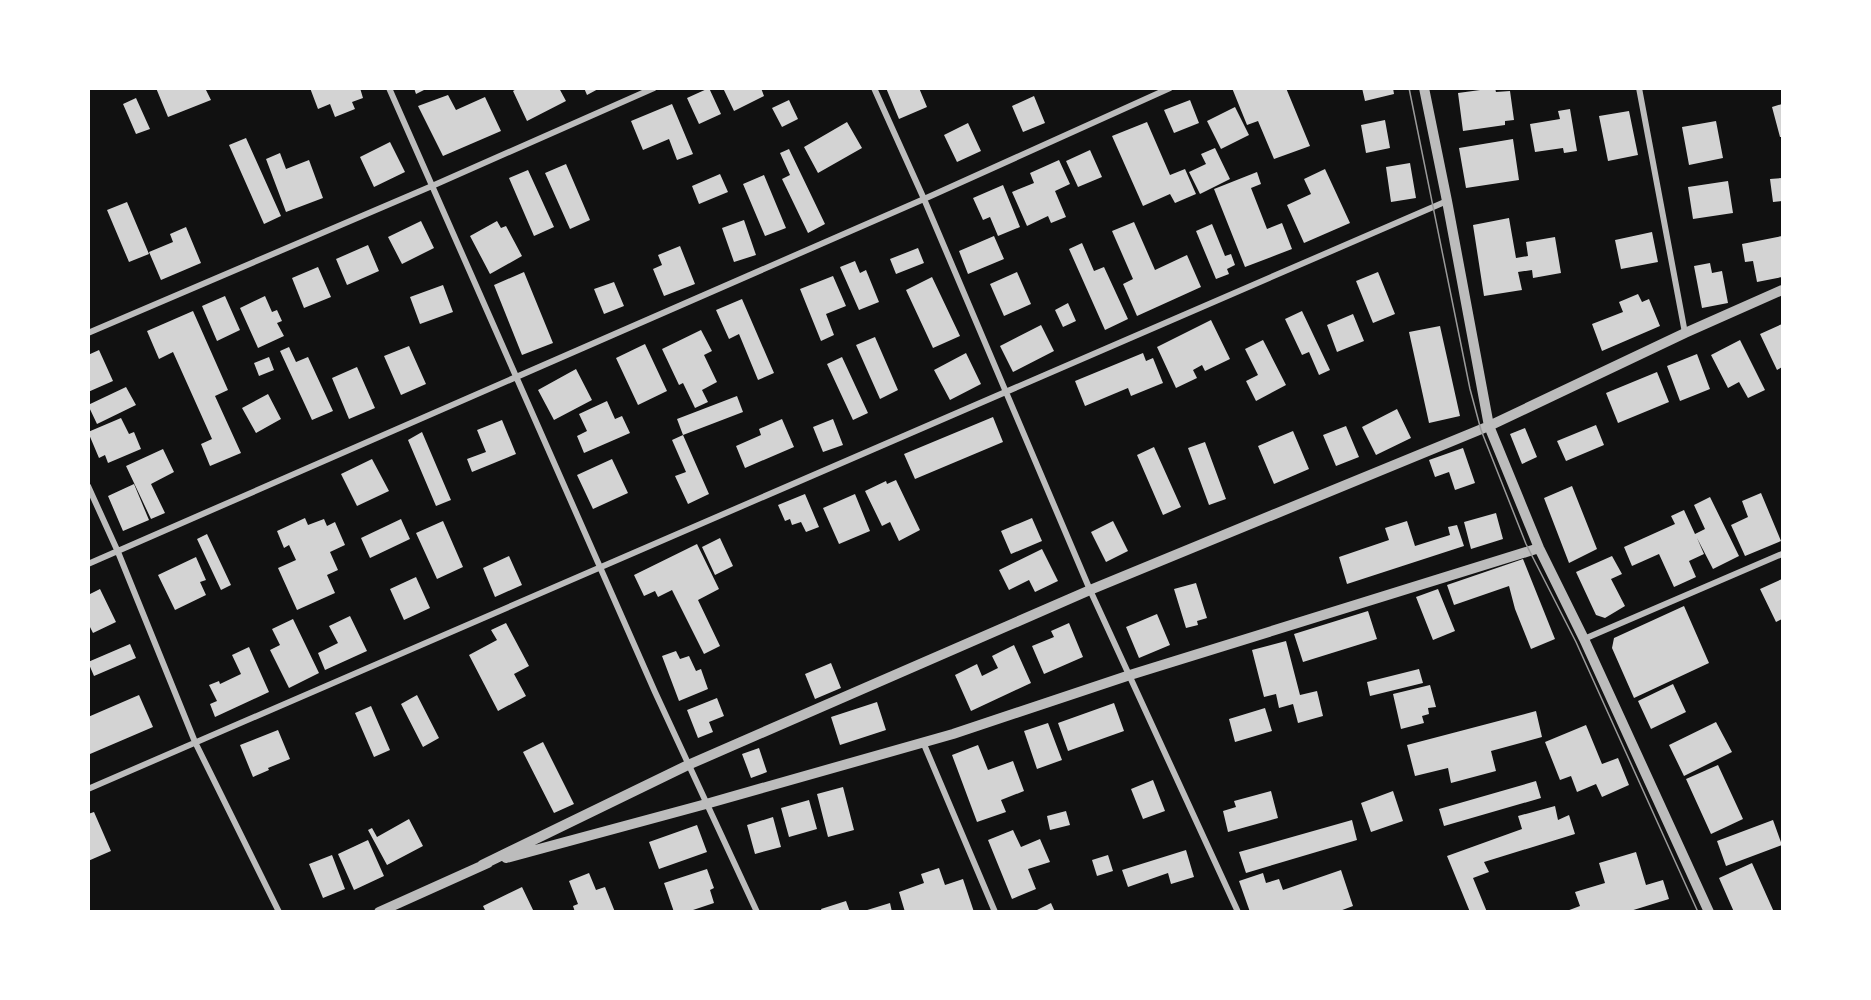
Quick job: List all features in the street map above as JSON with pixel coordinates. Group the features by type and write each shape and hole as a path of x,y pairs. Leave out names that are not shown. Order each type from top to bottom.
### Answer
{"street":[{"path":"389,88 600,568 757,912"},
{"path":"88,333 654,88"},
{"path":"874,88 924,199 1090,590 1238,912"},
{"path":"88,564 924,199 1170,88"},
{"path":"1424,88 1489,426 1539,548 1584,639 1709,912"},
{"path":"1639,88 1685,333"},
{"path":"88,789 1447,201"},
{"path":"379,912 482,865 688,765 1090,590 1489,426 1685,333 1782,290"},
{"path":"88,486 118,552 195,742 279,912"},
{"path":"482,865 923,742 1539,548"},
{"path":"1584,639 1782,554"},
{"path":"923,742 994,912"}],"building":[{"path":"156,88 205,88 211,100 168,117"},
{"path":"310,88 360,88 363,98 352,102 355,109 335,117 330,104 318,109"},
{"path":"414,88 428,88 416,94"},
{"path":"518,88 559,88 566,101 527,121 513,91"},
{"path":"584,88 600,88 587,95"},
{"path":"709,88 721,114 699,124 687,98"},
{"path":"723,88 761,88 764,96 734,111"},
{"path":"886,88 919,88 927,107 899,119"},
{"path":"1232,88 1286,88 1310,146 1274,159 1258,121 1247,125"},
{"path":"1362,88 1393,88 1394,94 1365,101"},
{"path":"1495,88 1496,92 1510,91 1514,120 1505,121 1505,125 1463,131 1458,93"},
{"path":"448,95 456,110 485,97 501,131 443,156 418,106"},
{"path":"1034,96 1045,123 1023,132 1012,106"},
{"path":"136,98 150,129 136,134 123,104"},
{"path":"789,100 798,119 782,127 772,108"},
{"path":"1190,100 1199,123 1174,133 1164,110"},
{"path":"672,104 693,154 677,160 669,139 643,150 631,121"},
{"path":"1782,104 1782,137 1780,137 1772,107"},
{"path":"1235,107 1249,135 1221,149 1207,121"},
{"path":"1570,109 1577,151 1564,153 1563,148 1535,152 1530,124 1560,119 1558,111"},
{"path":"1629,111 1638,155 1608,161 1599,116"},
{"path":"1385,120 1390,148 1366,153 1361,125"},
{"path":"1716,121 1723,158 1689,165 1682,127"},
{"path":"847,122 862,148 818,173 804,147"},
{"path":"1147,122 1170,175 1185,169 1196,194 1175,203 1170,194 1143,206 1112,136"},
{"path":"968,123 981,151 957,162 944,135"},
{"path":"246,138 281,216 264,224 229,145"},
{"path":"1513,139 1519,180 1466,188 1459,148"},
{"path":"390,142 405,172 374,187 360,157"},
{"path":"1215,148 1230,179 1200,194 1189,172 1206,164 1201,154"},
{"path":"789,149 825,224 808,233 782,179 790,175 780,153"},
{"path":"1090,150 1102,177 1078,187 1066,161"},
{"path":"280,153 286,169 309,160 323,198 286,212 266,159"},
{"path":"1059,160 1070,184 1055,191 1066,217 1051,223 1048,216 1027,226 1012,192 1034,183 1030,173"},
{"path":"1410,163 1416,198 1391,202 1386,167"},
{"path":"566,164 590,220 570,229 545,173"},
{"path":"1325,169 1350,223 1304,243 1287,205 1311,194 1304,179"},
{"path":"528,170 554,227 534,236 509,178"},
{"path":"1257,172 1261,184 1251,188 1267,229 1282,223 1292,249 1245,267 1214,189"},
{"path":"720,174 728,192 699,204 692,186"},
{"path":"764,175 786,228 765,236 743,184"},
{"path":"1782,178 1782,201 1773,202 1770,179"},
{"path":"1728,181 1733,213 1693,219 1688,187"},
{"path":"1003,185 1020,227 998,236 990,217 983,220 973,198"},
{"path":"127,202 149,254 129,262 107,210"},
{"path":"1509,218 1516,258 1528,256 1526,242 1555,237 1561,273 1533,278 1532,270 1518,272 1522,290 1484,296 1473,225"},
{"path":"744,220 756,255 734,262 722,228"},
{"path":"421,221 434,248 402,264 388,237"},
{"path":"497,221 501,228 506,226 522,256 490,274 470,236"},
{"path":"1134,222 1155,270 1187,255 1201,287 1137,316 1123,284 1133,279 1112,231"},
{"path":"1212,224 1225,256 1231,254 1235,265 1227,269 1229,274 1216,279 1196,231"},
{"path":"186,227 201,263 161,280 149,252 173,242 170,234"},
{"path":"1652,232 1658,262 1621,269 1615,240"},
{"path":"994,236 1004,259 968,274 959,251"},
{"path":"1782,236 1782,277 1757,282 1753,261 1745,262 1742,244"},
{"path":"1082,243 1094,271 1104,267 1128,319 1105,330 1069,249"},
{"path":"368,245 379,271 347,285 336,259"},
{"path":"680,246 695,284 664,296 653,269 662,265 658,255"},
{"path":"918,248 924,263 896,274 890,259"},
{"path":"855,261 860,273 866,270 879,302 859,310 840,267"},
{"path":"1710,263 1712,273 1722,271 1728,303 1702,308 1694,266"},
{"path":"318,267 331,297 304,308 292,278"},
{"path":"524,272 553,343 522,355 494,285"},
{"path":"1017,272 1031,304 1004,316 990,284"},
{"path":"1378,272 1395,314 1373,323 1356,281"},
{"path":"833,276 846,306 826,314 834,335 821,341 800,289"},
{"path":"932,277 960,336 933,348 906,290"},
{"path":"614,282 624,306 604,314 594,289"},
{"path":"443,285 453,312 420,324 410,297"},
{"path":"1638,294 1642,302 1649,299 1660,326 1602,351 1592,324 1623,312 1619,302"},
{"path":"225,296 240,330 217,341 202,306"},
{"path":"265,296 272,312 277,310 282,321 277,323 284,336 258,348 240,308"},
{"path":"742,299 774,373 758,380 739,334 729,339 716,310"},
{"path":"1068,303 1076,321 1063,327 1055,310"},
{"path":"193,311 228,390 215,396 241,453 210,466 201,444 212,439 173,352 159,359 147,331"},
{"path":"1302,311 1330,370 1319,375 1309,352 1302,355 1285,319"},
{"path":"1353,314 1364,341 1337,352 1327,325"},
{"path":"1211,320 1230,359 1205,371 1202,365 1193,370 1197,378 1176,388 1157,347"},
{"path":"1782,324 1782,367 1777,370 1760,334"},
{"path":"1041,325 1054,351 1013,372 1000,346"},
{"path":"1440,326 1460,416 1429,423 1409,332"},
{"path":"701,330 712,351 704,355 717,382 702,390 708,402 695,408 683,383 679,385 662,349"},
{"path":"875,337 898,390 880,399 856,345"},
{"path":"1263,340 1286,385 1256,401 1246,381 1258,375 1245,349"},
{"path":"1740,340 1765,390 1748,398 1739,382 1728,388 1711,355"},
{"path":"645,344 667,391 638,405 616,358"},
{"path":"409,346 426,384 401,395 384,356"},
{"path":"289,347 296,362 308,357 333,411 312,420 280,351"},
{"path":"99,350 113,381 88,392 88,355"},
{"path":"966,353 981,384 950,400 934,370"},
{"path":"1143,353 1146,361 1153,358 1163,383 1131,396 1128,388 1085,406 1075,381"},
{"path":"1697,354 1710,389 1680,401 1667,366"},
{"path":"269,357 274,370 259,376 254,363"},
{"path":"842,357 868,413 853,420 827,364"},
{"path":"357,367 375,408 349,419 332,378"},
{"path":"576,369 592,400 554,420 538,390"},
{"path":"1657,372 1669,402 1618,423 1606,393"},
{"path":"126,387 136,405 97,424 88,405"},
{"path":"268,394 281,419 256,433 242,408"},
{"path":"737,396 743,412 683,435 677,419"},
{"path":"607,401 615,419 622,416 630,433 584,453 577,436 587,431 579,414"},
{"path":"1397,409 1411,438 1376,455 1362,427"},
{"path":"993,417 1003,442 915,479 904,454"},
{"path":"121,418 129,434 134,432 141,449 108,463 105,455 99,458 88,432"},
{"path":"782,419 794,447 745,468 736,446 761,435 759,429"},
{"path":"833,419 843,445 823,452 813,427"},
{"path":"502,420 516,454 472,472 467,459 486,452 477,430"},
{"path":"1596,425 1604,445 1566,461 1557,441"},
{"path":"1346,426 1359,457 1336,466 1323,435"},
{"path":"1525,428 1537,457 1522,464 1510,434"},
{"path":"1293,431 1309,469 1274,484 1258,446"},
{"path":"422,432 451,500 436,506 408,440"},
{"path":"683,435 709,494 688,504 675,476 686,472 672,440"},
{"path":"1205,442 1226,499 1209,505 1188,448"},
{"path":"1154,447 1181,507 1163,515 1137,455"},
{"path":"1463,448 1475,483 1455,490 1449,472 1435,477 1429,460"},
{"path":"163,449 174,472 151,484 165,513 151,519 126,466"},
{"path":"372,459 389,491 357,506 341,474"},
{"path":"612,459 628,493 593,509 577,475"},
{"path":"896,480 920,530 899,541 890,522 882,526 865,491 886,481 887,484"},
{"path":"134,484 149,520 123,531 108,496"},
{"path":"1572,486 1597,549 1569,563 1544,498"},
{"path":"1761,493 1781,541 1745,556 1731,525 1748,517 1742,501"},
{"path":"805,494 819,527 806,532 801,522 792,525 790,519 785,521 778,505"},
{"path":"855,494 870,531 839,544 823,508"},
{"path":"1710,497 1739,556 1713,569 1697,538 1704,554 1689,561 1696,577 1674,587 1659,554 1632,566 1624,547 1675,524 1671,516 1684,510 1695,534 1705,529 1694,505"},
{"path":"1496,513 1503,539 1471,549 1464,522"},
{"path":"305,518 308,525 324,519 327,526 335,522 345,545 330,552 338,570 327,575 335,593 297,610 278,568 296,560 289,545 284,548 277,531"},
{"path":"1032,518 1042,541 1011,554 1001,531"},
{"path":"401,519 410,539 370,558 361,538"},
{"path":"443,521 463,567 437,579 416,533"},
{"path":"1113,521 1128,551 1106,562 1091,532"},
{"path":"1407,521 1415,546 1450,535 1448,527 1457,525 1464,546 1347,584 1339,557 1389,540 1385,528"},
{"path":"207,534 231,585 221,590 197,539"},
{"path":"720,538 733,566 715,575 702,547"},
{"path":"697,544 719,589 698,600 720,646 704,654 672,590 658,597 655,591 644,596 634,575"},
{"path":"1042,549 1058,581 1035,592 1029,580 1009,590 999,570"},
{"path":"509,556 522,585 495,597 483,568"},
{"path":"1612,556 1622,574 1611,579 1625,606 1605,618 1596,615 1576,572"},
{"path":"196,557 206,580 200,582 206,595 175,610 158,575"},
{"path":"1523,559 1555,639 1531,649 1515,609 1509,586 1454,605 1447,585"},
{"path":"416,577 430,608 404,620 390,589"},
{"path":"1782,579 1782,619 1776,622 1760,589"},
{"path":"1196,583 1207,618 1197,621 1198,625 1186,628 1174,589"},
{"path":"100,589 116,622 93,633 88,623 88,595"},
{"path":"1438,589 1455,631 1433,640 1416,597"},
{"path":"1684,606 1709,663 1634,698 1612,648 1614,638"},
{"path":"1368,611 1377,639 1303,662 1294,634"},
{"path":"1157,614 1170,645 1139,658 1126,627"},
{"path":"350,616 367,651 325,670 318,653 338,643 329,626"},
{"path":"293,619 319,673 289,688 270,650 280,645 272,629"},
{"path":"506,623 529,666 514,674 526,696 498,711 469,655 497,640 491,630"},
{"path":"1069,623 1083,657 1044,674 1032,646 1054,637 1051,631"},
{"path":"1286,641 1300,695 1317,691 1323,716 1298,723 1293,704 1279,708 1276,694 1264,697 1252,650"},
{"path":"130,644 136,658 94,676 88,662"},
{"path":"1014,645 1031,683 971,711 955,675 977,664 982,676 998,668 992,656"},
{"path":"249,647 269,692 215,717 210,704 217,701 209,685 219,681 220,684 241,674 232,655"},
{"path":"676,651 680,659 689,656 696,671 701,669 708,689 679,701 662,656"},
{"path":"831,663 841,688 815,699 805,674"},
{"path":"1419,669 1423,683 1370,696 1367,682"},
{"path":"1673,684 1686,712 1651,729 1638,701"},
{"path":"1430,685 1436,707 1428,708 1429,714 1422,716 1424,723 1401,729 1393,694"},
{"path":"139,695 153,727 90,754 88,717"},
{"path":"417,695 439,738 423,747 401,704"},
{"path":"717,698 724,716 709,722 713,732 698,738 687,710"},
{"path":"877,702 886,730 840,745 831,717"},
{"path":"1114,703 1124,731 1068,751 1058,723"},
{"path":"371,706 390,750 374,757 355,713"},
{"path":"1265,708 1272,731 1235,742 1229,719"},
{"path":"1536,711 1542,737 1491,751 1496,771 1451,783 1448,768 1415,776 1407,745"},
{"path":"1716,722 1732,752 1684,776 1669,745"},
{"path":"1048,723 1062,760 1037,769 1024,731"},
{"path":"1586,725 1602,764 1618,758 1629,785 1602,797 1596,784 1577,792 1571,776 1560,780 1545,742"},
{"path":"278,730 290,759 253,777 240,745"},
{"path":"543,742 574,804 554,813 523,752"},
{"path":"978,745 988,770 1013,761 1024,791 1001,800 1006,812 977,822 952,755"},
{"path":"759,748 767,772 751,778 742,754"},
{"path":"1718,765 1743,819 1711,834 1686,779"},
{"path":"1153,780 1165,811 1143,819 1131,789"},
{"path":"1536,781 1541,798 1444,826 1439,809"},
{"path":"843,787 854,830 828,837 817,794"},
{"path":"1271,791 1278,818 1228,832 1223,811 1236,807 1234,801"},
{"path":"1393,791 1403,821 1371,832 1361,803"},
{"path":"809,800 817,829 789,837 781,808"},
{"path":"1555,806 1558,820 1569,815 1575,834 1484,862 1489,872 1473,878 1487,912 1470,912 1447,856 1522,829 1518,816"},
{"path":"1066,811 1070,825 1050,830 1047,816"},
{"path":"94,812 111,851 88,861 88,814"},
{"path":"773,817 781,847 755,854 747,825"},
{"path":"409,819 423,846 387,865 368,830 372,828 377,837"},
{"path":"1352,820 1357,840 1246,873 1239,852"},
{"path":"1773,820 1782,845 1726,866 1717,841"},
{"path":"697,825 707,852 659,869 649,842"},
{"path":"1013,830 1021,847 1040,839 1050,862 1028,869 1036,889 1012,899 988,840"},
{"path":"368,840 384,876 354,890 338,854"},
{"path":"1186,850 1194,877 1171,884 1168,873 1128,887 1122,870"},
{"path":"1636,852 1646,885 1663,880 1669,899 1627,912 1564,912 1580,906 1575,892 1605,883 1599,863"},
{"path":"332,855 345,889 323,898 309,864"},
{"path":"1108,855 1113,871 1097,876 1092,860"},
{"path":"1752,863 1774,912 1734,912 1719,878"},
{"path":"939,868 945,885 963,879 974,912 905,912 899,892 924,883 921,874"},
{"path":"707,869 714,888 710,890 714,903 687,912 674,912 664,883"},
{"path":"1341,870 1353,906 1337,912 1250,912 1239,881 1263,873 1266,883 1279,879 1283,890"},
{"path":"589,873 596,890 605,887 615,912 575,912 573,906 578,904 569,881"},
{"path":"522,887 534,912 486,912 483,906"},
{"path":"846,901 850,912 822,912 821,909"},
{"path":"890,903 892,912 864,912 864,911"},
{"path":"1051,903 1055,912 1033,912"}],"tram line":[{"path":"1409,88 1470,389 1481,430 1526,544 1576,642 1698,912"}]}
